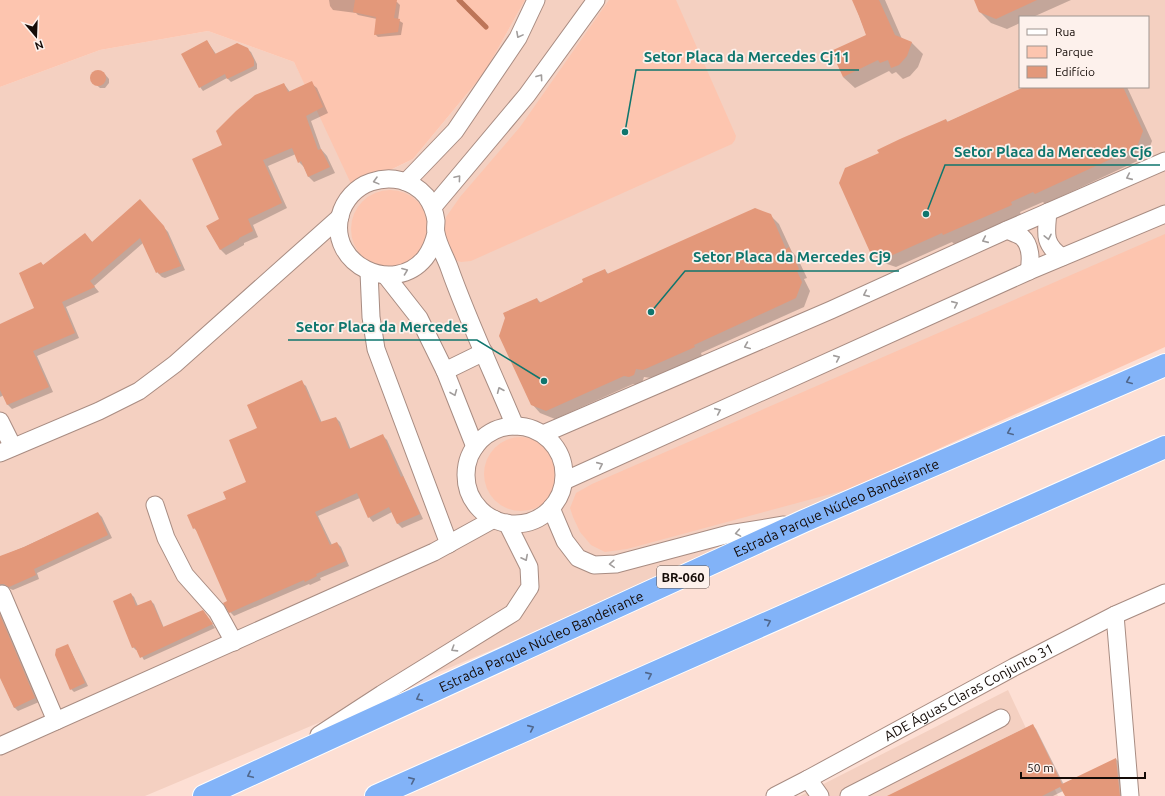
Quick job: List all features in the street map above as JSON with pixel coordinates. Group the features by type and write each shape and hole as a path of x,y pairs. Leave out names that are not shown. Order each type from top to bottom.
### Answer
{"highway":[{"name":"Estrada Parque Núcleo Bandeirante","path":"204,796 804,521 1165,365"},
{"path":"376,796 1165,446"}],"street":[{"path":"406,182 455,131 518,38 536,0"},
{"path":"433,207 527,95 596,0"},
{"path":"543,434 831,310 1007,230 1165,161"},
{"path":"378,274 403,273 415,267 425,258 432,246 436,233 436,220 433,207 426,197 417,188 406,182 393,178 379,179 365,184 354,192 345,204 340,217 339,234 345,250 355,263 378,274 419,318 445,371 475,447"},
{"path":"1048,212 1046,234 1048,242 1053,251 1062,257"},
{"path":"564,481 1029,271 1165,214"},
{"path":"0,421 7,450 99,412 139,391 175,364 340,217"},
{"path":"1007,230 1022,237 1029,248 1029,271"},
{"path":"436,233 452,276 515,426"},
{"path":"378,274 371,317 376,349 448,544"},
{"path":"445,371 484,352"},
{"path":"515,426 530,428 543,434 553,443 560,454 564,467 564,481 560,496 551,508 538,518 523,523 500,521 482,511 473,500 468,487 466,473 469,459 475,447 486,435 500,428 515,426"},
{"path":"1134,460 1165,456"},
{"path":"155,505 166,538 185,575 218,611 234,642"},
{"path":"551,508 565,541 578,558 594,565 616,564 729,534 804,521"},
{"path":"0,746 500,521"},
{"path":"278,762 382,694 513,613 530,587 529,567 500,521"},
{"path":"2,594 56,721"},
{"name":"ADE Águas Claras Conjunto 31","path":"774,796 1014,667 1115,615 1165,594"},
{"path":"1115,615 1130,796"},
{"path":"849,796 1001,718"},
{"path":"808,779 820,796"}],"shaded area":[{"path":"525,0 1165,0 1165,346 513,641 145,796 0,796 0,87 100,50 208,31 294,62 356,187 413,159 485,72"},
{"path":"1008,690 1058,796 800,796"}],"green space":[{"path":"0,0 525,0 485,72 413,159 353,188 294,62 208,31 100,50 0,87"},
{"path":"609,0 676,0 736,136 735,140 732,144 471,261 461,262 454,260 448,249 444,230 446,217 460,197 520,127"},
{"path":"390,190 405,193 417,202 426,214 429,229 426,244 417,256 405,265 390,268 375,265 363,256 354,244 351,229 354,214 363,202 375,193"},
{"path":"1165,234 1165,347 849,489 627,549 605,552 591,545 580,532 570,508 576,493 592,484"},
{"path":"521,437 542,443 552,453 558,474 552,495 542,505 521,511 500,505 490,495 484,474 490,453 500,443"}],"building":[{"path":"355,0 397,0 394,18 400,19 398,32 374,35 376,17 353,12"},
{"path":"852,0 879,0 895,35 912,42 907,56 899,65 891,68 888,60 880,63 878,60 843,77 831,51 866,35"},
{"path":"974,0 1037,0 996,19 979,12"},
{"path":"207,40 215,54 237,43 248,48 254,60 254,66 227,79 225,74 199,88 181,54"},
{"path":"98,70 104,72 106,78 104,84 98,86 92,84 90,78 92,72"},
{"path":"312,81 323,107 306,116 318,150 321,149 330,167 308,177 301,161 298,163 292,148 263,160 282,203 248,219 253,231 220,250 206,226 219,219 192,159 222,145 216,131 255,95 284,83 288,92"},
{"path":"1022,88 1123,88 1143,131 1137,147 1035,194 1033,192 1011,202 1012,205 943,235 942,233 886,258 870,252 839,183 845,168 879,153 877,150 900,139 946,119 947,122"},
{"path":"140,199 164,226 181,266 159,274 158,272 156,273 140,238 90,281 95,287 62,302 75,333 33,351 49,387 7,405 0,390 0,324 34,308 19,273 41,262 43,265 85,233 92,242"},
{"path":"755,208 771,214 786,249 789,247 799,269 797,271 802,282 796,298 694,345 695,347 643,370 636,369 634,375 629,377 624,376 546,411 531,405 499,336 505,318 503,313 537,298 539,303 583,282 582,279 605,269 607,274"},
{"path":"302,380 320,422 336,417 349,449 383,434 401,477 403,476 420,514 397,524 389,507 368,518 357,493 315,512 330,545 337,542 346,561 316,574 317,576 305,582 304,580 229,613 223,603 227,601 195,528 193,529 187,515 226,499 223,492 246,482 229,440 257,428 247,405"},
{"path":"98,512 108,535 34,569 36,575 9,587 4,584 0,584 0,556 24,547"},
{"path":"131,593 136,606 151,600 163,627 203,610 213,624 140,658 135,647 132,648 113,601"},
{"path":"0,615 35,698 14,708 0,678"},
{"path":"68,644 85,683 70,690 55,655 56,649"},
{"path":"1033,724 1062,784 1116,758 1120,796 1065,796 1060,787 1042,796 887,796"}],"waterway":[{"path":"459,0 486,27"}],"place":[{"name":"Setor Placa da Mercedes Cj11","path":"625,132"},
{"name":"Setor Placa da Mercedes Cj6","path":"926,214"},
{"name":"Setor Placa da Mercedes Cj9","path":"651,312"},
{"name":"Setor Placa da Mercedes","path":"544,381"}]}
